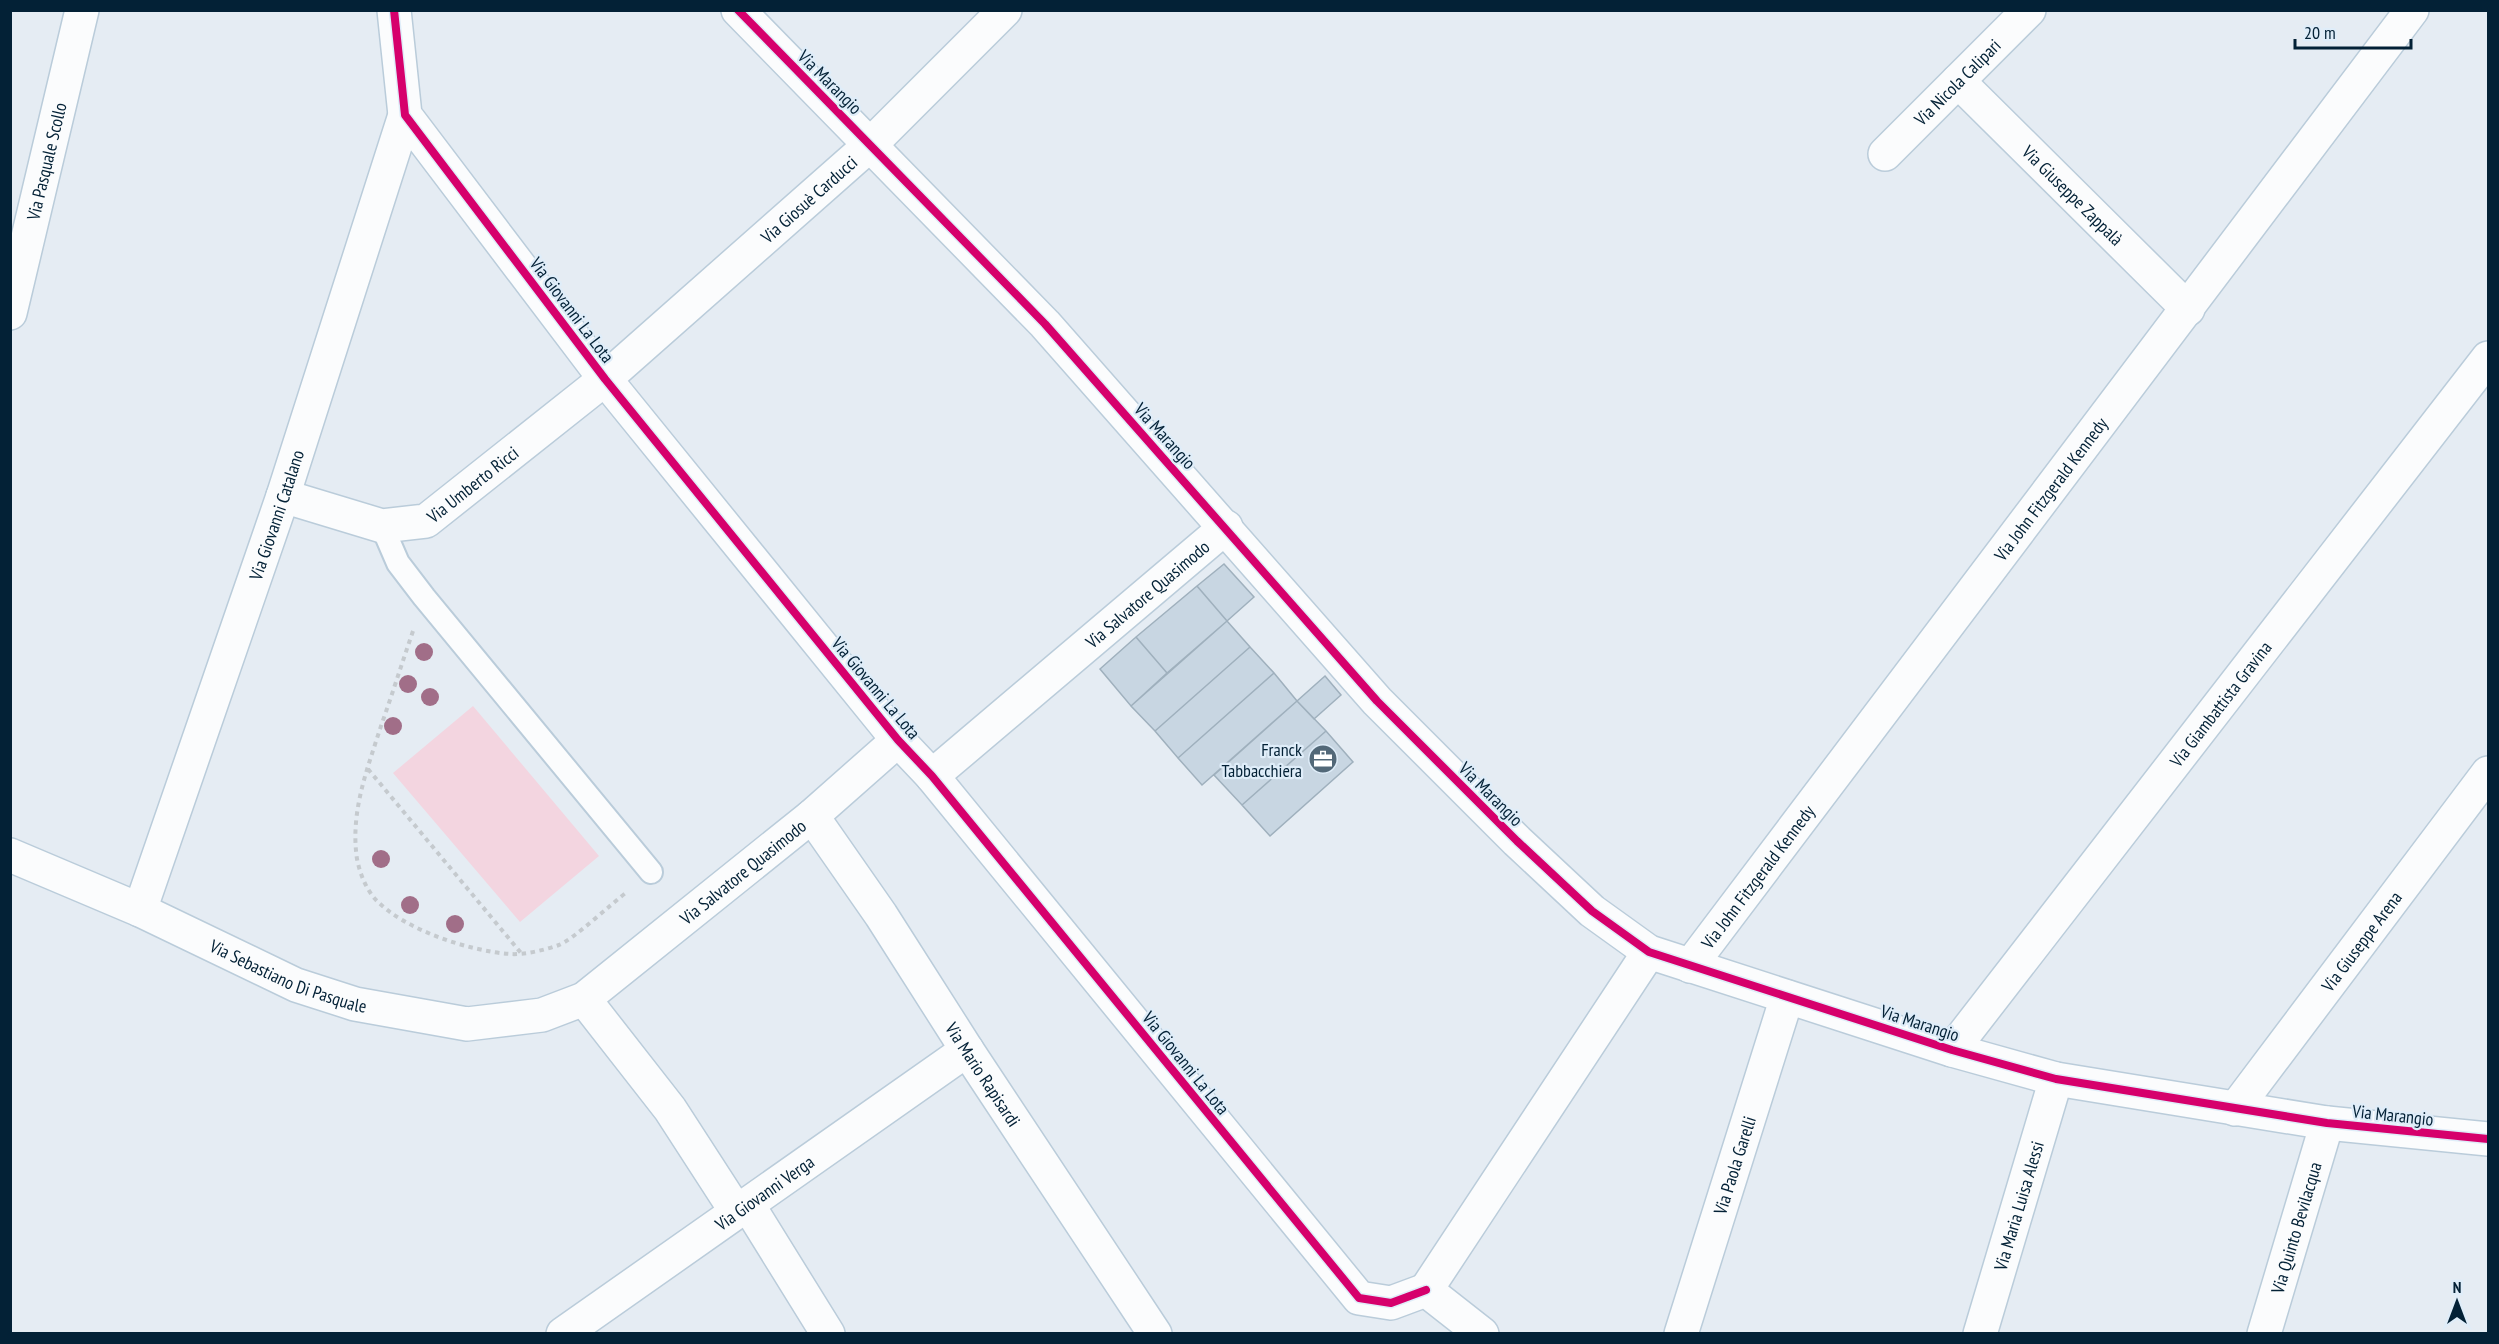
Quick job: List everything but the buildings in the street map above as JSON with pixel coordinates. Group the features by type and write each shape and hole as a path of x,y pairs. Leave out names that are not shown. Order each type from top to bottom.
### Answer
{"street":[{"name":"Via Pasquale Scollo","path":"10,313 82,10"},
{"path":"394,10 405,115"},
{"name":"Via Marangio","path":"738,10 1045,324 1377,700 1517,841 1592,911 1649,952 1952,1050 2056,1079 2327,1123 2488,1139"},
{"name":"Via Giosuè Carducci","path":"605,379 871,144 1005,10"},
{"name":"Via Nicola Calipari","path":"1885,154 2029,10"},
{"name":"Via John Fitzgerald Kennedy","path":"1690,966 2412,10"},
{"name":"Via Giuseppe Zappalà","path":"1958,81 2188,309"},
{"name":"Via Giovanni La Lota","path":"405,115 605,379 898,740 932,777 1359,1298 1391,1303 1426,1290"},
{"name":"Via Giovanni Catalano","path":"140,910 283,496 405,115"},
{"name":"Via Giambattista Gravina","path":"1952,1050 2488,358"},
{"name":"Via Umberto Ricci","path":"283,496 382,526 426,521 605,379"},
{"name":"Via Salvatore Quasimodo","path":"932,777 1226,527"},
{"name":"Via Salvatore Quasimodo","path":"584,999 812,816 898,740"},
{"name":"Via Giuseppe Arena","path":"2235,1109 2488,773"},
{"name":"Via Mario Rapisardi","path":"812,816 881,915 967,1050 1155,1334"},
{"name":"Via Sebastiano Di Pasquale","path":"10,855 140,910 296,984 355,1004 467,1024 542,1015 584,999"},
{"path":"1482,1334 1426,1290 1649,952"},
{"name":"Via Paola Garelli","path":"1681,1334 1787,997"},
{"path":"584,999 670,1109 742,1208 828,1334"},
{"name":"Via Giovanni Verga","path":"563,1334 967,1050"},
{"name":"Via Maria Luisa Alessi","path":"1980,1334 2056,1079"},
{"name":"Via Quinto Bevilacqua","path":"2264,1334 2327,1123"}],"lane":[{"path":"382,526 398,563 424,597 651,872"}],"path":[{"path":"424,597 358,796 357,859 363,881 376,900 404,921 441,937 475,948 512,954 561,944 651,872"},
{"path":"368,768 521,953"}],"shaded area":[{"path":"473,706 599,856 520,922 393,773"}],"cycle path":[{"path":"394,10 405,115 605,379 898,740 932,776 1359,1298 1391,1303 1426,1290"},
{"path":"738,10 1045,324 1377,701 1517,841 1592,911 1649,952 1952,1050 2056,1079 2327,1123 2488,1139"}],"place":[{"name":"Franck Tabbacchiera","path":"1323,759"}]}
